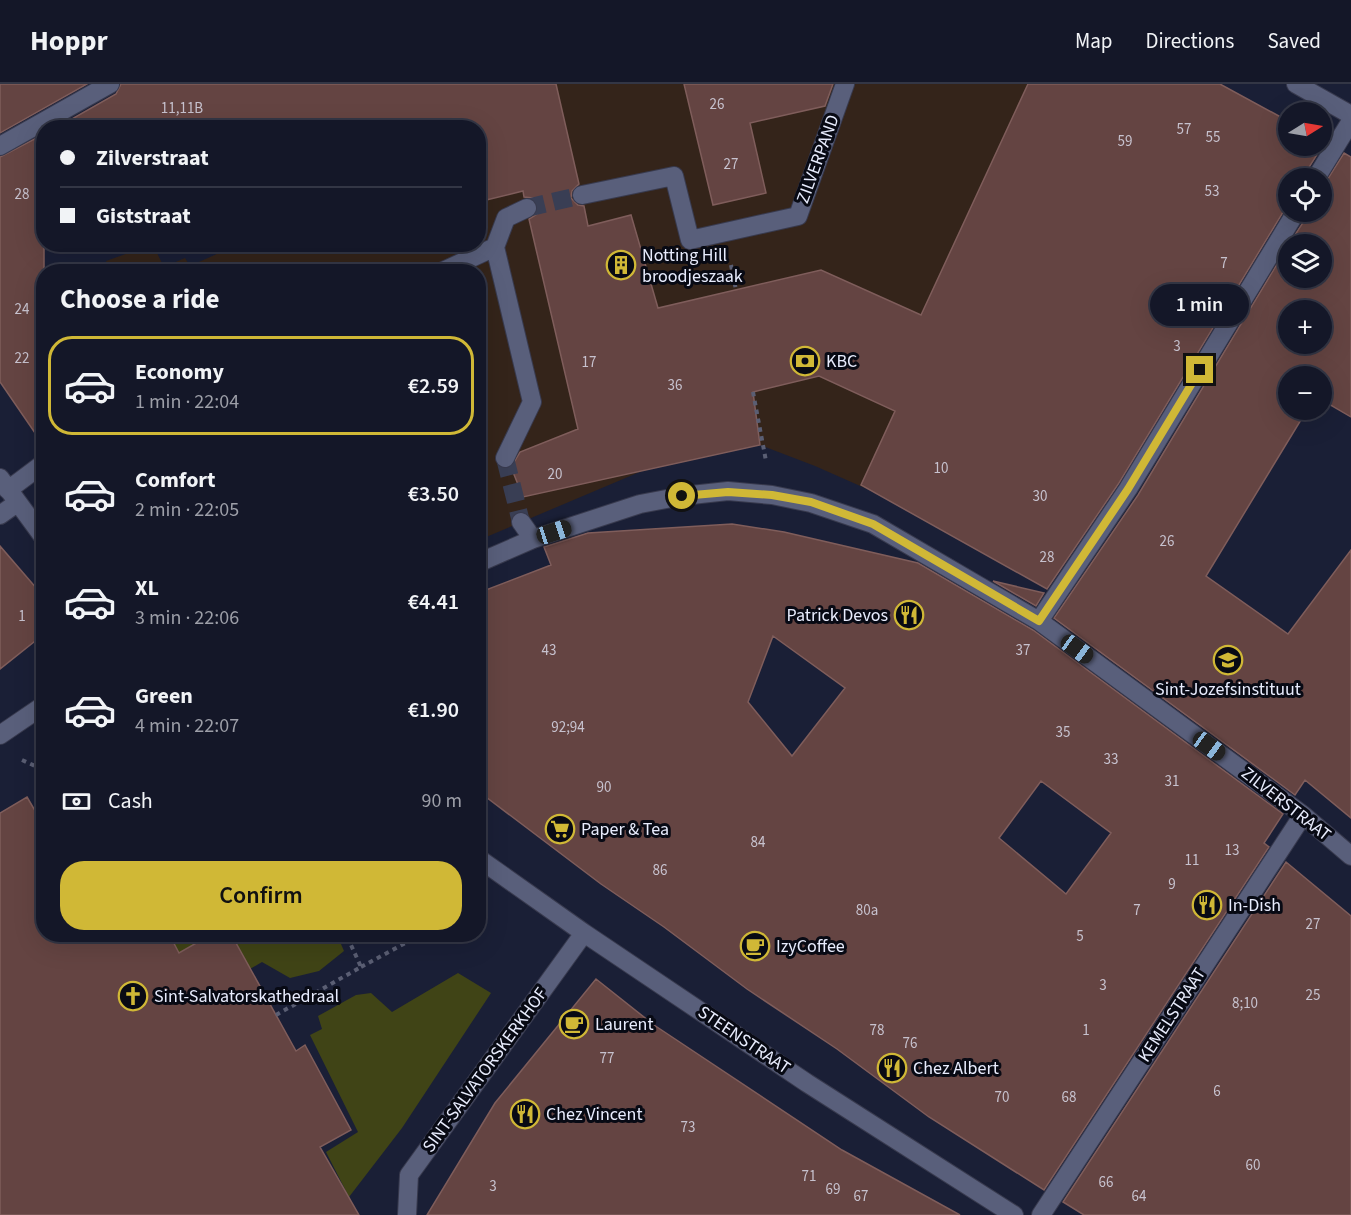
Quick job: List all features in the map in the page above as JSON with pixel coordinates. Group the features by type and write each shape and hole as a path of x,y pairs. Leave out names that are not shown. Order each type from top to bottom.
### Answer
{"street":[{"path":"46,120 110,84"},
{"name":"ZILVERPAND","path":"582,195 674,176 690,240 798,216 845,84"},
{"path":"1296,84 1351,115"},
{"path":"1322,168 1351,121"},
{"path":"0,146 36,126"},
{"path":"505,458 532,402 495,247 507,218 527,208"},
{"path":"1039,621 1128,489 1290,222"},
{"path":"486,251 495,247"},
{"path":"458,264 484,252"},
{"path":"0,515 8,491 36,469"},
{"path":"8,491 36,528"},
{"name":"ZILVERSTRAAT","path":"486,560 533,539 640,504 682,496 728,492 772,495 811,502 873,524 1039,621 1303,815 1351,856"},
{"path":"521,522 533,539"},
{"path":"0,735 36,710"},
{"name":"KEMELSTRAAT","path":"1041,1215 1303,815"},
{"name":"STEENSTRAAT","path":"486,864 584,933 807,1083 1014,1215"},
{"name":"SINT-SALVATORSKERKHOF","path":"407,1215 410,1175 584,933"}],"path":[{"path":"753,392 772,495"},
{"path":"350,942 361,967"},
{"path":"276,1014 407,942"}],"shaded area":[{"path":"237,84 1193,84 901,504 815,466 760,445 642,471 486,537 486,264 194,264 227,252 486,252 486,120 434,120"},
{"path":"131,252 156,252 162,264 107,264 106,261"},
{"path":"185,258 189,264 171,264"}],"green space":[{"path":"173,942 199,942 179,953"},
{"path":"235,942 340,942 344,951 319,971 290,978 262,962 250,969"},
{"path":"458,973 491,993 402,1128 349,1197 326,1152 358,1132 310,1035 322,1029 318,1016 356,995 371,993 392,1012"}],"building":[{"path":"0,84 87,84 0,133"},
{"path":"121,84 556,84 579,184 572,191 571,198 578,205 584,206 588,226 631,215 658,308 821,270 921,315 1028,84 1220,84 1278,116 1278,156 1316,156 1309,168 1278,168 1278,221 1119,483 1047,589 861,485 895,411 819,376 753,392 760,445 523,497 511,467 520,452 578,429 529,219 537,214 537,204 533,198 524,197 523,191 486,200 486,120 70,120 116,94"},
{"path":"684,84 833,84 825,106 750,123 766,193 713,205"},
{"path":"36,138 36,252 44,252 44,264 36,264 36,434 0,382 0,157"},
{"path":"1344,153 1351,157 1351,417 1332,406 1332,366 1278,366 1278,420 1301,420 1206,576 1288,634 1351,550 1351,818 1305,780 1295,795 1054,618 1138,495 1278,263 1278,288 1332,288 1332,234 1296,234 1303,222 1332,222 1332,172"},
{"path":"732,524 784,532 918,563 1033,630 1283,814 1264,843 1269,847 1044,1190 929,1117 837,1049 747,989 664,927 601,884 486,797 486,590 551,565 544,547 588,533","holes":["773,636 845,688 792,756 748,702","1041,781 1111,833 1066,894 999,838"]},
{"path":"0,546 36,588 36,640 0,669"},
{"path":"993,581 1044,593 1036,606"},
{"name":"Sint-Salvatorskathedraal","path":"27,797 36,812 36,942 173,942 179,953 198,942 235,942 296,1051 305,1045 351,1130 320,1147 359,1215 0,1215 0,813"},
{"path":"1286,862 1351,916 1351,1215 1084,1215 1063,1202"},
{"path":"596,979 654,1025 842,1150 960,1215 427,1215 495,1103"}],"tunnel":[{"path":"527,208 582,195"},
{"path":"505,458 521,522"}],"place":[{"name":"Notting Hill broodjeszaak","path":"621,265"},
{"name":"KBC","path":"805,361"},
{"name":"Patrick Devos","path":"909,615"},
{"name":"Sint-Jozefsinstituut","path":"1228,660"},
{"name":"Paper & Tea","path":"560,829"},
{"name":"In-Dish","path":"1207,905"},
{"name":"IzyCoffee","path":"755,946"},
{"name":"Sint-Salvatorskathedraal","path":"133,996"},
{"name":"Laurent","path":"574,1024"},
{"name":"Chez Albert","path":"892,1068"},
{"name":"Chez Vincent","path":"525,1114"}],"route":[{"path":"682,496 728,492 772,495 811,502 873,524 1039,621 1128,489 1200,370"}]}
